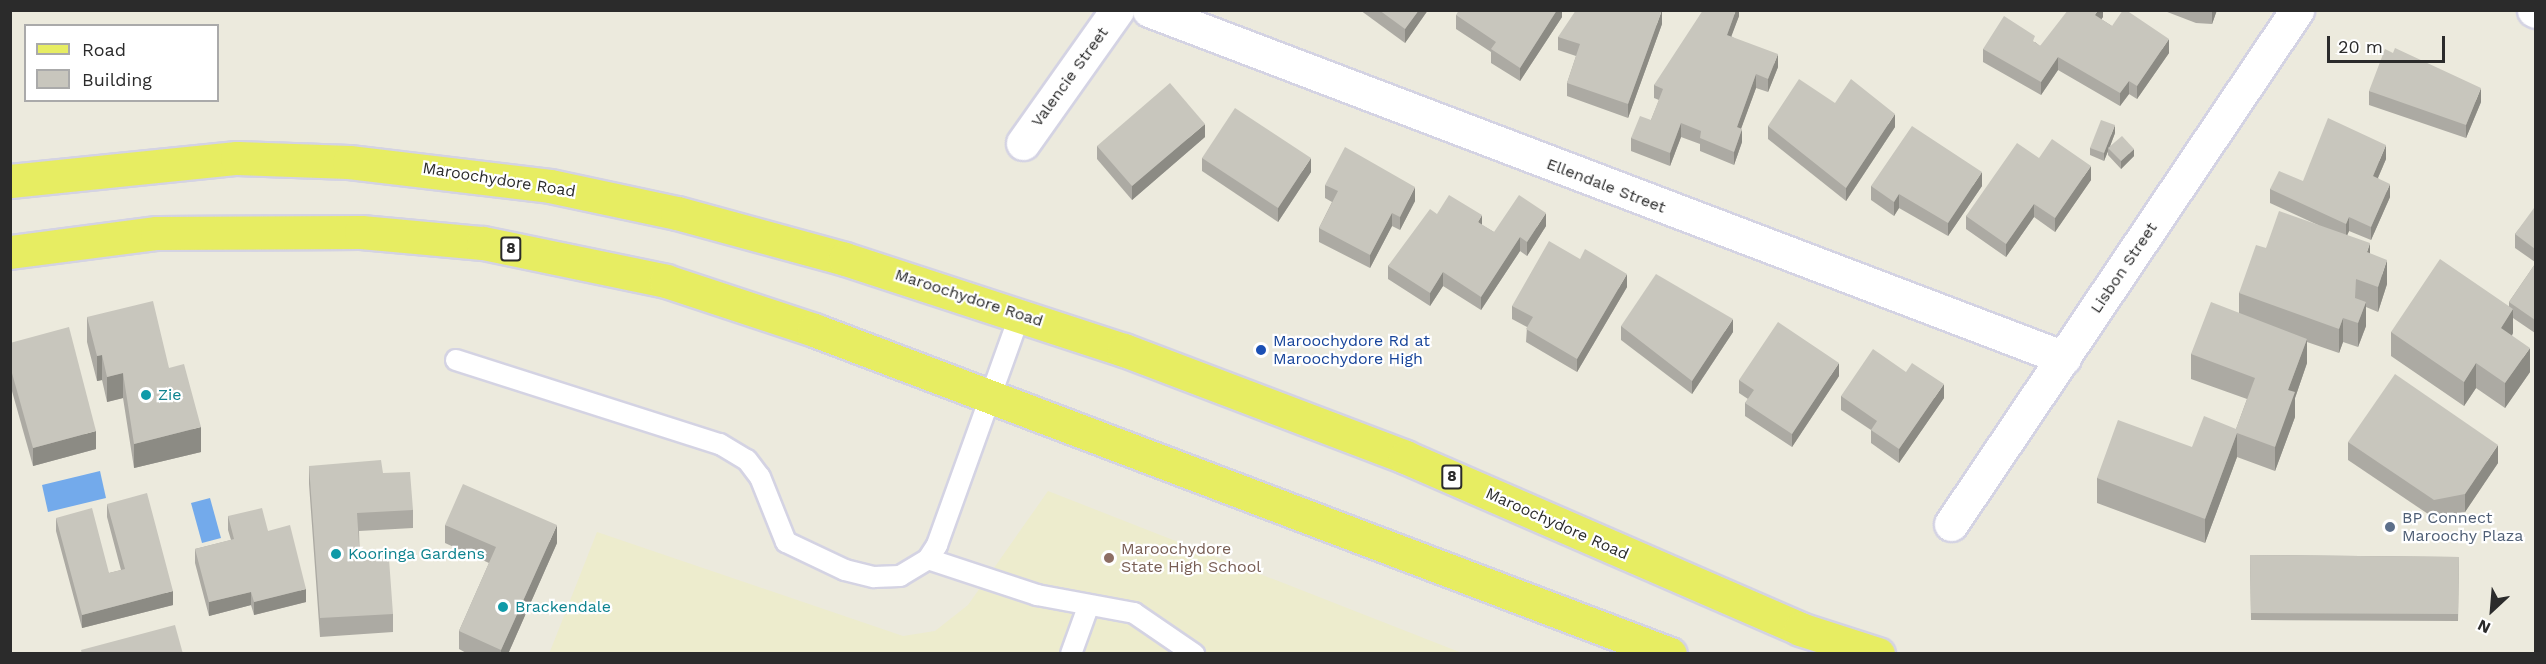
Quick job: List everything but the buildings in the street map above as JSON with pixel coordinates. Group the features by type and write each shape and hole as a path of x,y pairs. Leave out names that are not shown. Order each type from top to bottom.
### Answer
{"main road":[{"name":"Maroochydore Road","path":"10,181 237,158 450,171 677,213 1020,314 1404,457 1703,590 1878,654"},
{"name":"8","path":"10,252 157,233 251,229 483,243 577,260 730,300 1670,654"}],"street":[{"name":"Valencie Street","path":"1023,143 1117,10"},
{"name":"Ellendale Street","path":"1149,10 2064,358"},
{"name":"Lisbon Street","path":"1951,524 2297,10"}],"lane":[{"path":"456,360 720,444 747,460 760,477 786,542 845,570 874,577 900,576 928,559 991,397 1020,314"},
{"path":"928,559 1088,607 1134,613 1194,654"},
{"path":"1071,654 1088,607"}],"shaded area":[{"name":"Maroochydore State High School","path":"1048,491 1462,653 549,654 597,532 903,636 935,631 968,605"}],"water":[{"path":"100,471 106,498 48,512 42,485"},
{"path":"210,498 221,538 202,543 191,503"}],"place":[{"name":"Maroochydore Rd at Maroochydore High","path":"1261,350"},
{"name":"Zie","path":"146,395"},
{"name":"BP Connect Maroochy Plaza","path":"2390,527"},
{"name":"Kooringa Gardens","path":"336,554"},
{"name":"Maroochydore State High School","path":"1109,558"},
{"name":"Brackendale","path":"503,607"}]}
